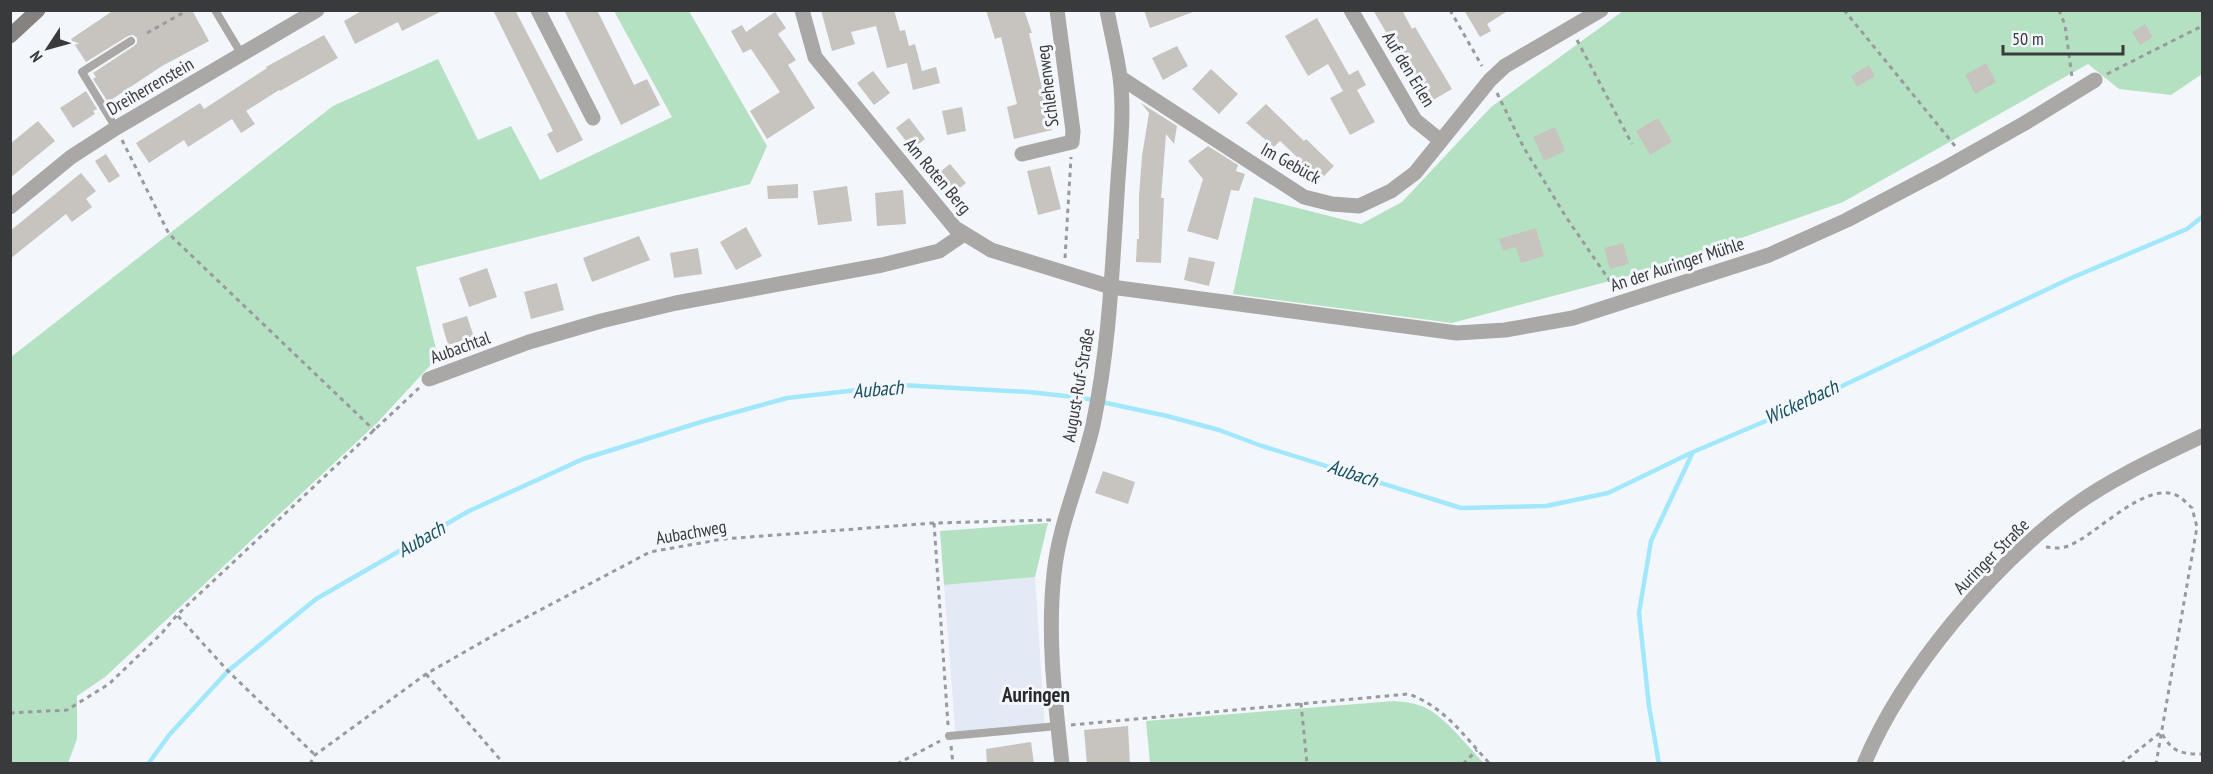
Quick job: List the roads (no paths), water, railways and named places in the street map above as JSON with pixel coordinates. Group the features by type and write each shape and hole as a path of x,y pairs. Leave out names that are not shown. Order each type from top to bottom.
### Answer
{"main road":[{"path":"10,36 38,10"}],"street":[{"name":"Dreiherrenstein","path":"10,207 71,157 116,128 317,10"},
{"path":"538,10 593,118"},
{"name":"Am Roten Berg","path":"802,10 815,57 955,228 991,250 1111,287"},
{"name":"Schlehenweg","path":"1022,154 1072,142 1073,131 1057,10"},
{"name":"August-Ruf-Straße","path":"1062,764 1051,643 1054,570 1088,447 1108,337 1121,126 1120,78 1107,10"},
{"name":"Auf den Erlen","path":"1351,10 1415,120 1441,141"},
{"name":"Im Gebück","path":"1120,78 1304,198 1332,204 1359,206 1391,191 1415,173 1490,80 1505,66 1601,10"},
{"name":"An der Auringer Mühle","path":"1111,287 1457,333 1505,330 1573,318 1769,255 1847,220 1965,157 2095,80"},
{"name":"Aubachtal","path":"429,379 529,342 601,321 676,303 882,266 939,251 964,234"},
{"name":"Auringer Straße","path":"1864,764 1892,708 1936,644 1972,600 2029,543 2074,506 2124,474 2202,436"}],"lane":[{"path":"215,10 242,55"},
{"path":"116,128 82,72 131,41"},
{"path":"949,736 1058,726"}],"waterway":[{"name":"Wickerbach","path":"1659,764 1649,706 1639,613 1651,541 1693,452 1789,411 2069,279 2187,229 2202,217"},
{"name":"Aubach","path":"148,764 170,734 228,671 316,599 469,511 583,459 787,398 901,385 1029,392 1083,398 1219,430 1262,446 1461,508 1546,506 1608,493 1693,452"}],"district":[{"name":"Auringen","path":"1036,694"}]}
